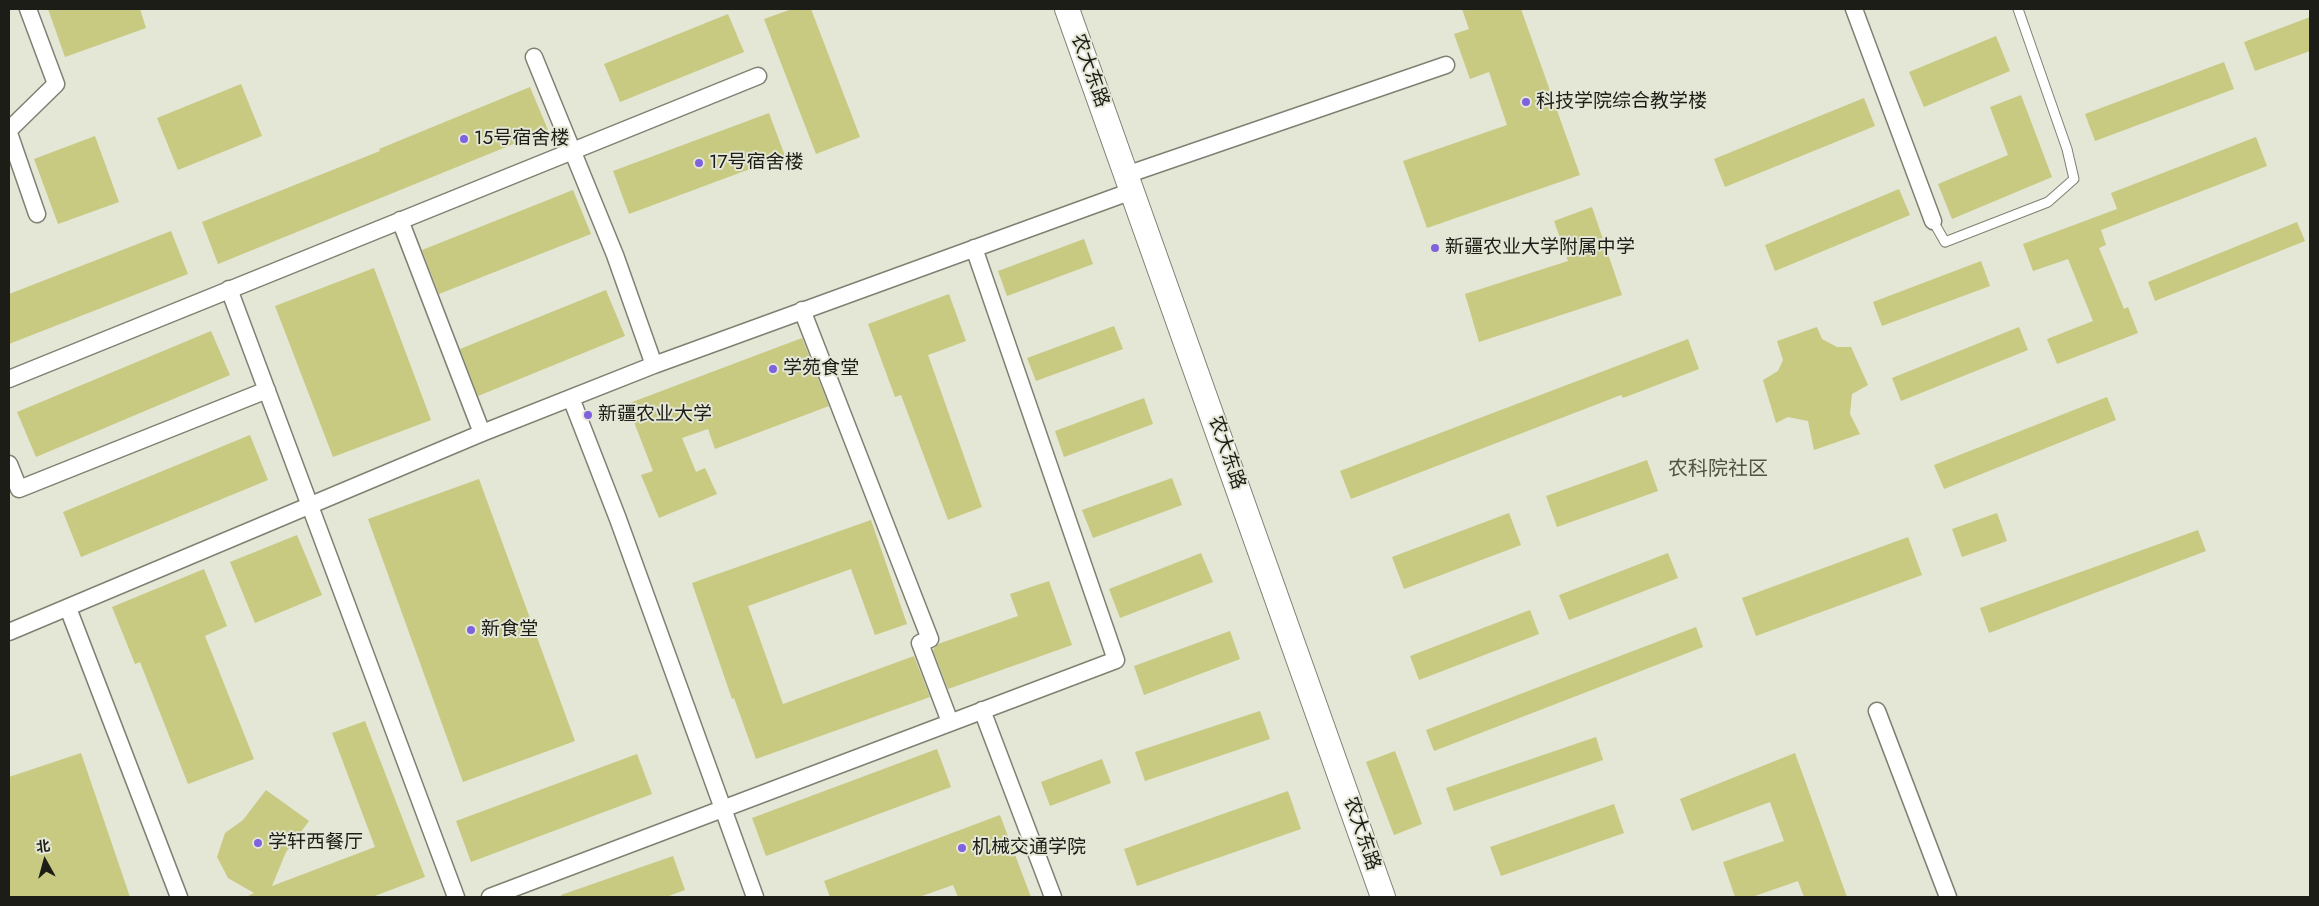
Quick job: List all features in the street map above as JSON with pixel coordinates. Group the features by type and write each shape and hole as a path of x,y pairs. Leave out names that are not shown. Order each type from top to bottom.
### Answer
{"main road":[{"name":"农大东路","path":"1067,9 1384,897"}],"street":[{"path":"28,9 56,84 9,131 37,214"},
{"path":"1854,9 1932,221"},
{"path":"534,57 615,255 654,365"},
{"path":"9,632 482,433 654,365 974,248 1129,183 1446,65"},
{"path":"9,379 758,76"},
{"path":"400,220 482,433"},
{"path":"490,897 1116,660 974,248"},
{"path":"229,289 456,897"},
{"path":"802,310 930,640 920,643 950,722"},
{"path":"9,464 19,489 267,390"},
{"path":"571,398 621,528 755,897"},
{"path":"68,608 179,897"},
{"path":"982,710 1053,897"},
{"path":"1877,711 1948,897"}],"lane":[{"path":"1932,221 1945,242 2048,202 2074,178 2067,150 2018,9"}],"building":[{"path":"48,9 140,9 146,28 65,57"},
{"path":"792,9 811,9 860,137 816,154 764,19"},
{"name":"科技学院综合教学楼","path":"1462,9 1521,9 1580,175 1427,228 1403,161 1507,125 1489,72 1470,79 1454,34 1469,29"},
{"path":"728,14 744,52 620,102 604,64"},
{"path":"2310,17 2310,51 2255,71 2244,42"},
{"path":"1996,36 2010,71 1924,107 1909,72"},
{"path":"2224,62 2234,89 2095,141 2085,114"},
{"path":"241,84 262,136 178,170 157,118"},
{"path":"530,87 548,130 218,264 202,222 380,151 379,149"},
{"path":"2021,95 2052,177 1952,219 1938,184 2008,155 1990,107"},
{"path":"1864,98 1875,126 1725,187 1714,159"},
{"name":"17号宿舍楼","path":"769,113 785,156 629,214 613,171"},
{"path":"95,136 119,202 58,224 34,159"},
{"path":"2256,137 2267,166 2101,230 2106,245 2099,248 2124,309 2128,307 2138,333 2057,364 2047,339 2093,321 2068,259 2033,271 2023,244 2117,209 2111,193"},
{"path":"1899,189 1910,215 1775,271 1765,245"},
{"path":"573,190 591,234 439,294 422,250"},
{"path":"1592,207 1622,295 1479,342 1465,294 1568,261 1554,221"},
{"path":"2297,222 2305,241 2155,301 2148,282"},
{"path":"171,231 188,274 9,344 9,294"},
{"path":"1084,239 1093,264 1007,296 998,271"},
{"path":"1981,261 1990,286 1882,326 1873,302"},
{"path":"374,268 431,420 333,457 275,306"},
{"path":"606,290 625,336 478,396 460,349"},
{"path":"949,294 966,341 928,355 982,507 948,520 901,395 895,397 868,324"},
{"path":"1114,326 1123,349 1036,381 1027,358"},
{"path":"1817,327 1822,339 1837,347 1851,347 1868,385 1852,394 1850,414 1860,434 1814,450 1808,421 1788,417 1776,423 1763,380 1778,371 1783,360 1777,341"},
{"path":"2019,327 2028,350 1901,401 1892,378"},
{"path":"211,331 230,375 36,457 17,412"},
{"name":"学苑食堂","path":"802,338 829,406 715,449 708,429 682,438 696,472 705,468 717,494 659,518 641,475 653,471 627,404"},
{"path":"1688,339 1699,369 1623,398 1621,395 1351,499 1340,471"},
{"path":"2107,397 2116,420 1944,489 1934,465"},
{"path":"1144,398 1153,424 1064,457 1055,431"},
{"path":"250,435 268,480 81,557 63,512"},
{"path":"1647,460 1658,491 1557,527 1546,496"},
{"path":"1172,478 1182,505 1093,538 1082,510"},
{"name":"新食堂","path":"479,479 575,741 463,782 368,519"},
{"path":"1509,513 1521,545 1404,589 1392,557"},
{"path":"1997,513 2007,541 1962,557 1952,529"},
{"path":"871,520 907,624 875,635 851,569 748,606 783,704 914,656 930,697 756,759 734,698 732,699 692,583"},
{"path":"2198,530 2206,551 1989,633 1980,608"},
{"path":"297,535 322,595 255,623 230,562"},
{"path":"1908,537 1922,575 1756,636 1742,598"},
{"path":"1201,553 1213,582 1120,618 1109,589"},
{"path":"1668,553 1678,578 1569,620 1559,595"},
{"path":"204,569 227,626 205,636 254,759 188,784 140,662 135,664 112,607"},
{"path":"1049,581 1072,645 948,689 933,650 935,647 938,644 1018,616 1010,594"},
{"path":"1530,610 1539,634 1419,680 1410,656"},
{"path":"1696,627 1703,647 1434,751 1426,730"},
{"path":"1230,631 1240,659 1144,695 1134,666"},
{"path":"1260,711 1270,739 1145,781 1135,752"},
{"path":"365,721 425,877 372,897 246,897 254,893 228,878 217,857 225,833 243,820 266,790 309,821 286,852 272,886 375,847 332,733"},
{"path":"1596,737 1603,760 1454,811 1446,788"},
{"path":"937,749 951,787 766,856 752,818"},
{"path":"1395,751 1422,824 1394,835 1366,762"},
{"path":"81,753 130,897 9,897 9,777"},
{"path":"1795,753 1847,897 1804,897 1798,881 1752,897 1735,897 1723,862 1784,841 1770,802 1692,831 1680,799"},
{"path":"637,754 652,794 471,862 456,821"},
{"path":"1102,759 1111,783 1050,806 1041,782"},
{"path":"1288,791 1301,829 1137,886 1124,849"},
{"path":"1614,804 1624,833 1501,876 1490,847"},
{"name":"机械交通学院","path":"1000,815 1031,897 958,897 953,885 919,897 830,897 824,881"},
{"path":"673,856 685,890 666,897 561,897 561,895"}],"place":[{"name":"科技学院综合教学楼","path":"1526,102"},
{"name":"15号宿舍楼","path":"464,139"},
{"name":"17号宿舍楼","path":"699,163"},
{"name":"新疆农业大学附属中学","path":"1435,248"},
{"name":"学苑食堂","path":"773,369"},
{"name":"新疆农业大学","path":"588,415"},
{"name":"新食堂","path":"471,630"},
{"name":"学轩西餐厅","path":"258,843"},
{"name":"机械交通学院","path":"962,848"}],"district":[{"name":"农科院社区","path":"1718,470"}]}
